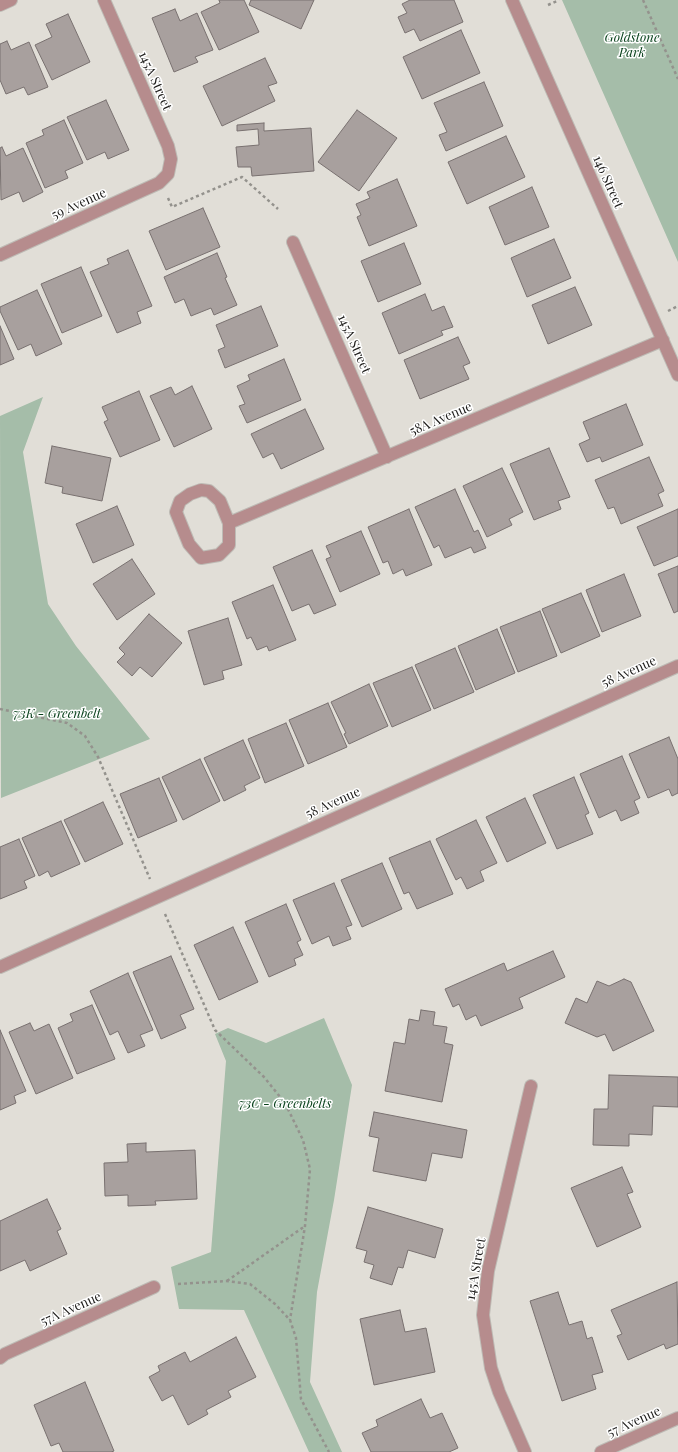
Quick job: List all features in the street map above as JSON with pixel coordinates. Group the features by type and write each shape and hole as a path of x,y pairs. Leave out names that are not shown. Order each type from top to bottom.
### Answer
{"street":[{"path":"0,5 11,0"},
{"name":"145A Street","path":"104,0 168,146 172,159 168,174"},
{"name":"146 Street","path":"512,0 678,375"},
{"name":"59 Avenue","path":"0,255 159,183 168,174"},
{"name":"145A Street","path":"293,242 387,457"},
{"name":"58A Avenue","path":"229,522 663,340"},
{"path":"201,490 209,491 220,501 229,522 229,545 219,555 201,558 189,544 176,512 180,501 190,494 201,490"},
{"name":"58 Avenue","path":"0,967 678,666"},
{"name":"145A Street","path":"525,1452 499,1392 491,1368 483,1315 488,1272 531,1086"},
{"name":"57A Avenue","path":"0,1358 12,1351 154,1287"},
{"name":"57 Avenue","path":"601,1452 678,1418"}],"path":[{"path":"548,5 559,0"},
{"path":"643,0 678,79"},
{"path":"166,194 172,207 242,177 278,208"},
{"path":"664,312 678,306"},
{"path":"0,709 67,723 85,736 98,757 150,879"},
{"path":"165,914 215,1030 264,1077 285,1103 303,1140 310,1169 305,1226 290,1320"},
{"path":"226,1281 305,1226"},
{"path":"178,1284 226,1281 250,1284 275,1304 290,1320 296,1338 301,1399 329,1452"}],"green space":[{"name":"Goldstone Park","path":"562,0 678,0 678,262"},
{"name":"73K - Greenbelt","path":"43,397 23,452 48,604 76,646 150,739 1,798 0,416"},
{"name":"73C - Greenbelts","path":"324,1018 352,1085 334,1200 317,1292 310,1382 342,1452 309,1452 244,1310 179,1309 171,1267 211,1252 226,1061 215,1034 228,1028 266,1043"}],"building":[{"path":"219,0 244,0 259,32 219,50 201,12 220,3"},
{"path":"251,0 314,0 301,29 249,5"},
{"path":"410,0 454,0 463,22 420,41 414,29 405,33 398,17 407,13 402,4"},
{"path":"175,9 180,21 197,13 213,50 195,57 198,62 174,72 152,18"},
{"path":"68,14 90,62 52,80 35,45 52,37 46,24"},
{"path":"461,30 480,73 422,99 403,57"},
{"path":"7,41 11,50 29,42 48,87 28,95 24,87 6,94 0,80 0,44"},
{"path":"265,58 277,83 268,86 275,101 222,126 203,86"},
{"path":"484,82 503,126 446,151 439,135 447,132 434,103"},
{"path":"106,100 129,150 108,159 105,152 87,160 67,117"},
{"path":"357,110 397,138 359,191 318,162"},
{"path":"64,120 83,163 65,171 68,178 45,188 26,143 44,135 42,130"},
{"path":"264,123 264,131 311,128 314,171 252,176 251,167 238,167 236,147 259,145 258,129 237,131 237,125"},
{"path":"506,136 525,177 467,204 448,162"},
{"path":"2,147 6,156 23,148 43,192 23,202 19,192 1,200 0,148"},
{"path":"397,179 417,226 369,246 357,217 361,215 356,204 370,198 367,192"},
{"path":"532,187 549,227 505,245 489,207"},
{"path":"203,208 220,247 166,270 149,231"},
{"path":"554,239 571,278 527,297 511,258"},
{"path":"404,243 421,284 378,302 361,261"},
{"path":"128,250 152,306 137,312 141,323 117,333 90,272 109,264 107,259"},
{"path":"217,253 227,277 225,278 237,305 214,315 211,308 191,316 184,299 175,303 164,277"},
{"path":"81,267 102,316 62,333 41,284"},
{"path":"575,287 592,325 548,344 532,305"},
{"path":"37,290 62,344 36,356 31,344 18,350 0,311 0,307"},
{"path":"425,294 432,311 444,306 453,327 441,331 443,335 399,354 382,313"},
{"path":"261,306 278,346 225,368 218,350 225,347 216,325"},
{"path":"0,326 14,359 0,365"},
{"path":"458,337 470,363 463,366 469,379 420,399 404,360"},
{"path":"284,359 301,400 247,423 239,406 245,404 237,386 250,380 248,375"},
{"path":"192,386 212,429 174,447 150,396 171,387 175,395"},
{"path":"139,391 160,440 120,457 104,422 108,420 102,407"},
{"path":"626,404 643,445 602,462 600,457 587,462 579,444 590,439 583,422"},
{"path":"305,409 324,449 281,469 273,453 263,458 251,434"},
{"path":"52,446 111,458 102,501 62,493 63,487 45,483"},
{"path":"549,448 570,497 558,501 561,509 534,520 510,464"},
{"path":"649,457 664,491 658,494 663,506 621,524 614,507 608,509 595,480"},
{"path":"502,468 523,512 509,519 512,525 487,537 463,486"},
{"path":"455,489 474,532 478,530 486,548 474,553 471,547 445,558 439,545 434,548 415,507"},
{"path":"117,506 134,545 93,563 76,524"},
{"path":"409,509 432,565 406,576 403,569 393,574 388,561 383,563 368,527"},
{"path":"678,509 678,556 654,566 637,527"},
{"path":"361,531 380,574 340,592 326,559 331,557 326,546"},
{"path":"312,550 336,605 314,614 309,604 292,611 273,567"},
{"path":"132,559 155,594 117,620 93,584"},
{"path":"678,566 678,611 674,613 658,574"},
{"path":"624,574 641,616 602,632 586,590"},
{"path":"273,585 296,640 269,651 267,646 257,650 251,637 247,639 232,602"},
{"path":"581,593 600,636 561,653 542,609"},
{"path":"540,611 557,656 518,672 500,627"},
{"path":"149,614 182,643 152,677 140,667 132,676 117,662 125,654 119,648"},
{"path":"228,618 242,665 222,671 224,679 204,685 188,631"},
{"path":"497,629 515,673 476,690 458,646"},
{"path":"455,648 474,692 434,709 415,665"},
{"path":"412,667 431,710 392,727 373,683"},
{"path":"369,684 388,726 349,744 344,734 346,733 331,702"},
{"path":"328,703 347,747 308,764 289,720"},
{"path":"286,723 304,766 265,783 248,739"},
{"path":"669,737 678,759 678,793 672,796 669,789 648,798 629,754"},
{"path":"243,740 260,778 244,786 246,790 224,801 204,758"},
{"path":"622,756 640,798 634,801 639,813 621,821 616,810 599,818 580,774"},
{"path":"200,759 220,801 183,820 162,777"},
{"path":"574,777 589,813 585,815 593,834 557,849 533,795"},
{"path":"159,778 177,821 138,838 120,794"},
{"path":"525,798 546,843 507,862 486,817"},
{"path":"103,802 123,844 85,862 64,820"},
{"path":"476,820 497,863 480,871 484,881 467,889 461,877 456,880 436,839"},
{"path":"61,821 80,864 51,877 48,871 39,876 22,838"},
{"path":"19,839 35,876 24,881 27,888 0,899 0,847"},
{"path":"430,841 453,894 417,909 409,892 404,894 389,858"},
{"path":"382,863 402,909 362,927 341,880"},
{"path":"334,883 352,925 346,927 351,939 333,946 329,936 312,944 293,900"},
{"path":"286,904 301,940 297,942 303,955 294,959 296,965 269,977 245,922"},
{"path":"233,927 258,982 219,1000 194,945"},
{"path":"553,951 565,977 519,998 523,1008 481,1026 476,1015 466,1020 459,1004 453,1007 445,989 504,963 507,971"},
{"path":"171,956 194,1009 180,1015 186,1028 161,1039 133,972"},
{"path":"128,973 153,1030 140,1035 145,1046 128,1053 118,1031 110,1035 90,991"},
{"path":"624,979 631,982 654,1031 613,1051 605,1034 597,1037 565,1023 576,998 587,1003 597,981 609,986"},
{"path":"92,1005 115,1059 77,1074 58,1028 73,1021 70,1014"},
{"path":"421,1010 435,1012 433,1025 447,1027 444,1043 453,1045 442,1102 385,1091 394,1042 405,1044 409,1019 419,1021"},
{"path":"30,1023 34,1031 49,1024 73,1078 36,1094 9,1032"},
{"path":"0,1030 26,1091 14,1096 16,1103 0,1110"},
{"path":"609,1075 678,1077 678,1107 653,1106 652,1135 629,1134 629,1146 593,1145 594,1109 608,1109"},
{"path":"374,1112 467,1130 462,1158 432,1153 426,1181 373,1171 379,1138 369,1136"},
{"path":"146,1143 146,1152 195,1150 197,1199 155,1201 156,1205 128,1206 128,1195 105,1196 104,1163 128,1162 127,1144"},
{"path":"622,1167 633,1192 627,1194 641,1227 597,1247 571,1188"},
{"path":"47,1199 61,1229 57,1231 67,1254 30,1271 25,1260 0,1271 0,1221"},
{"path":"368,1207 443,1229 435,1258 408,1250 403,1268 398,1267 392,1285 370,1278 374,1265 364,1262 367,1251 356,1248"},
{"path":"677,1282 678,1344 666,1349 664,1344 628,1360 617,1336 622,1334 611,1310"},
{"path":"558,1292 569,1325 582,1321 587,1339 592,1337 603,1372 592,1375 596,1389 562,1401 530,1301"},
{"path":"400,1310 405,1332 426,1328 435,1372 374,1385 360,1319"},
{"path":"236,1337 256,1377 228,1391 231,1397 206,1410 208,1414 188,1425 173,1395 162,1401 149,1377 160,1371 158,1366 185,1352 190,1362"},
{"path":"85,1382 114,1451 63,1452 59,1443 51,1446 34,1405"},
{"path":"421,1399 430,1418 442,1413 458,1448 449,1452 371,1452 362,1433 378,1426 376,1420"}]}
